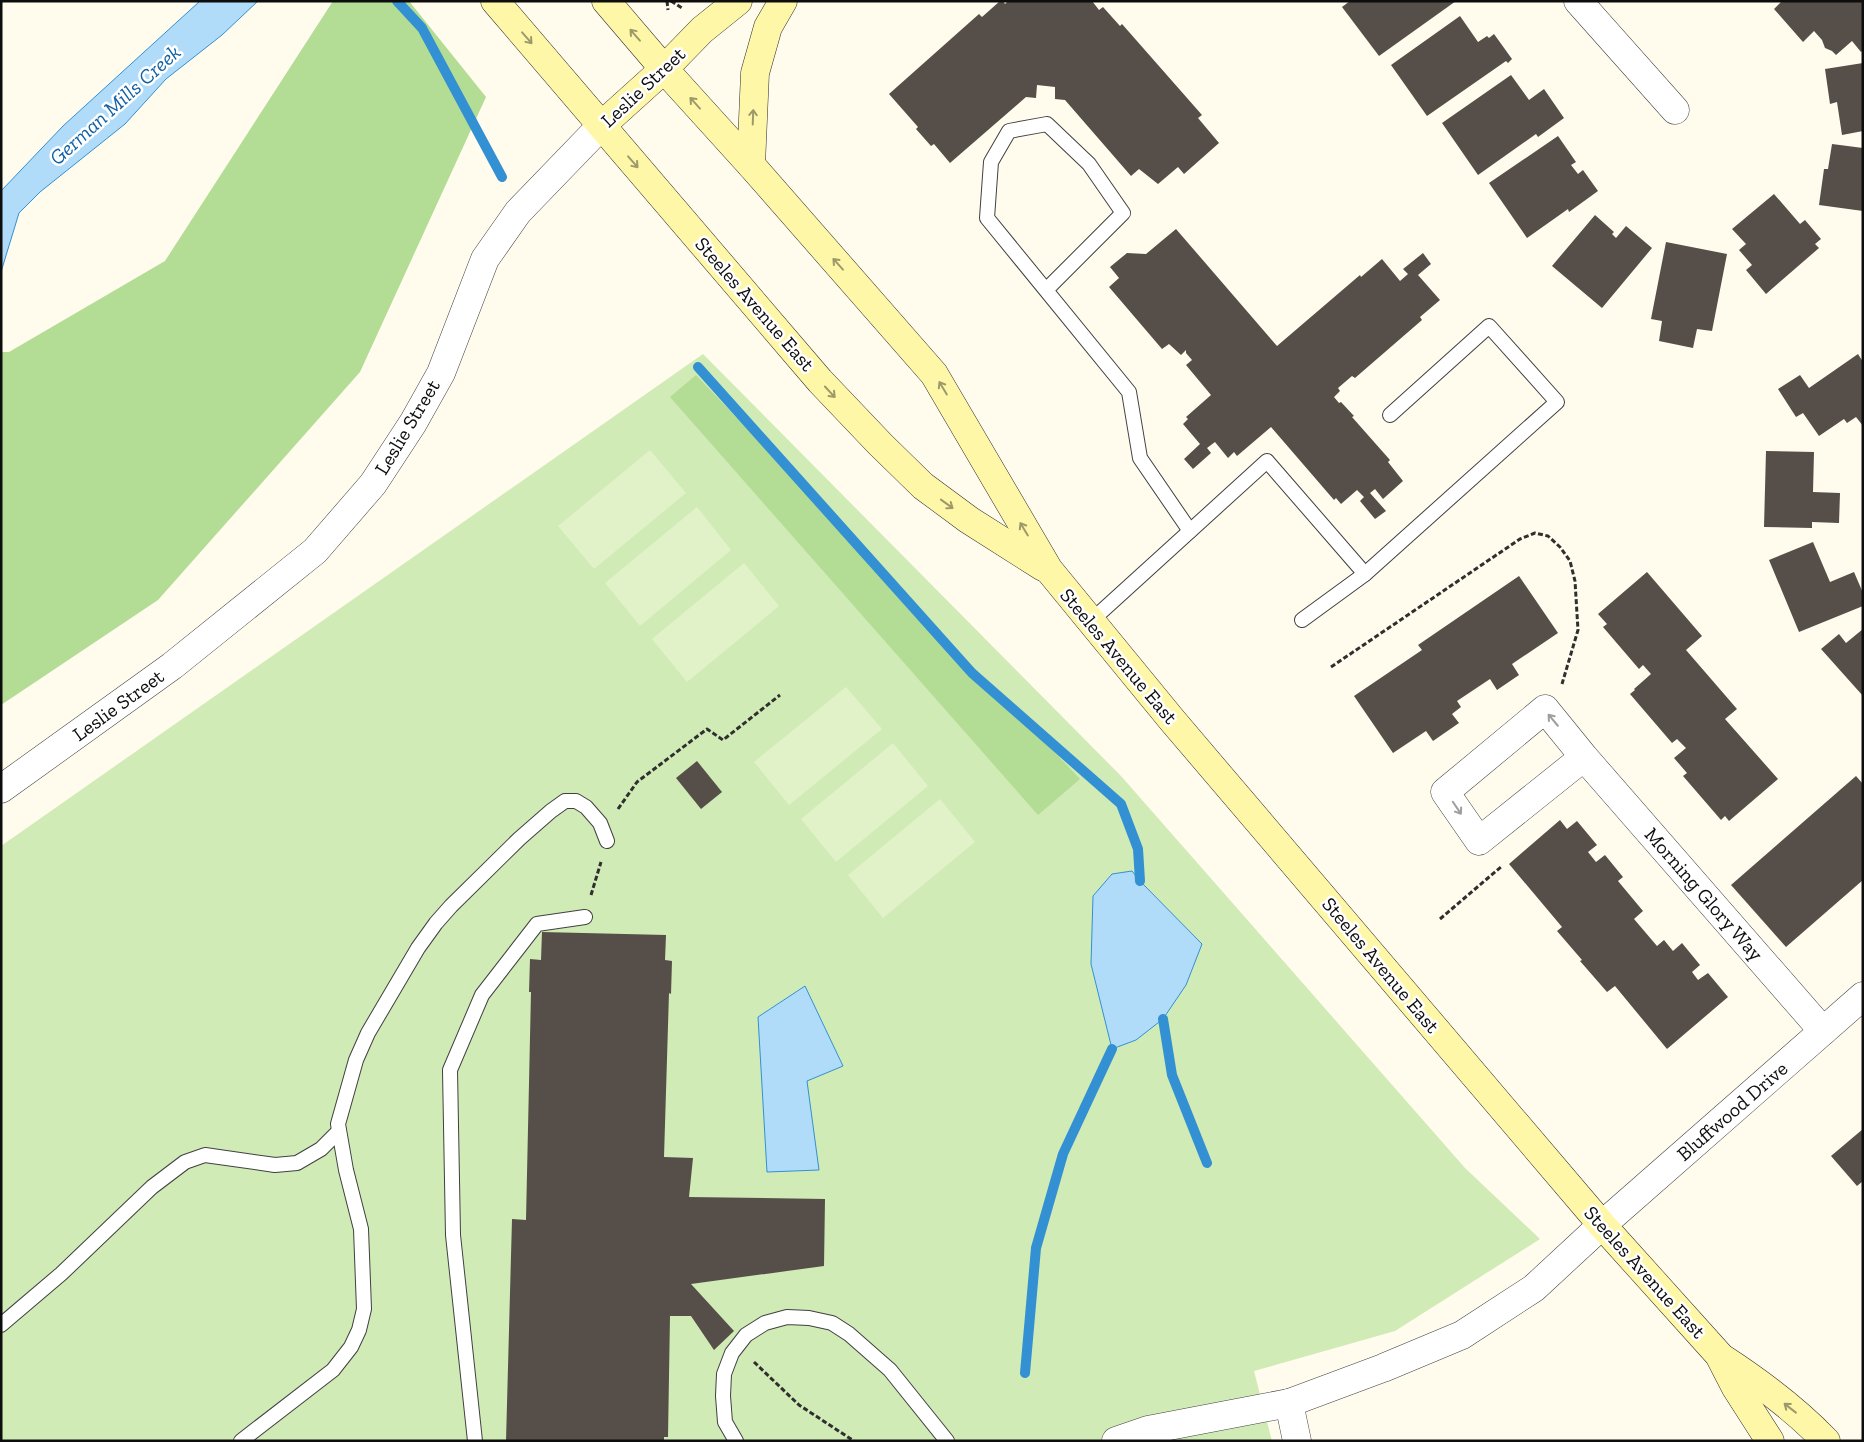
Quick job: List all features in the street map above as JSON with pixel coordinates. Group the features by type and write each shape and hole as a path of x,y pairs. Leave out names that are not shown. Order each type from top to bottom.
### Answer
{"main road":[{"name":"Steeles Avenue East","path":"495,1 820,381 880,444 923,486 969,520 1049,570"},
{"name":"Steeles Avenue East","path":"606,1 934,374 1049,570 1172,720 1602,1225 1719,1355 1746,1373 1807,1421 1826,1441"},
{"name":"Leslie Street","path":"602,125 664,69 702,30 738,1"},
{"path":"751,165 755,73 768,27 782,1"},
{"name":"Steeles Avenue East","path":"1719,1355 1736,1388 1770,1441"}],"street":[{"path":"1578,1 1674,110"},
{"name":"Leslie Street","path":"1,789 172,666 315,551 373,484 413,423 441,373 485,259 518,212 602,125"},
{"name":"Morning Glory Way","path":"1584,757 1479,841 1445,792 1545,709 1584,757 1823,1031"},
{"name":"Bluffwood Drive","path":"1116,1441 1148,1430 1289,1403 1383,1368 1462,1335 1534,1288 1602,1225 1823,1031 1861,1001"},
{"path":"1289,1403 1296,1441"}],"lane":[{"path":"1046,290 1123,213 1089,164 1047,124 1009,131 991,162 987,218 1129,392 1140,458 1190,531"},
{"path":"1302,620 1365,574 1556,402 1489,326 1390,415"},
{"path":"1090,621 1266,461 1365,574"},
{"path":"241,1441 334,1370 351,1347 360,1330 364,1309 360,1230 346,1170 338,1124 360,1051 418,948 436,922 519,839 551,810 565,801 576,801 586,807 600,823 607,841"},
{"path":"475,1441 453,1235 450,1070 482,995 537,924 585,917"},
{"path":"1,1325 61,1274 152,1187 186,1162 206,1155 275,1165 298,1163 320,1149 339,1131"},
{"path":"736,1441 725,1422 723,1396 724,1374 732,1352 746,1335 765,1323 787,1317 832,1322 849,1334 890,1370 947,1441"}],"path":[{"path":"667,1 668,10"},
{"path":"671,1 684,9"},
{"path":"1331,667 1520,540 1535,533 1548,536 1560,547 1570,561 1575,581 1578,630 1560,690"},
{"path":"585,917 615,814 637,782 707,729 723,740 780,695"},
{"path":"1440,919 1508,860"},
{"path":"737,1346 799,1404 854,1441"}],"green space":[{"path":"333,1 409,1 486,97 360,372 158,600 1,705 1,352 9,352 165,261"},
{"path":"703,354 1121,776 1465,1168 1540,1239 1395,1331 1254,1371 1272,1441 1,1441 1,846"},
{"path":"696,375 1080,779 1038,815 670,397"},
{"path":"650,450 686,493 594,569 558,526"},
{"path":"697,507 731,550 640,626 605,583"},
{"path":"744,563 779,606 687,682 652,639"},
{"path":"846,687 882,729 789,805 754,762"},
{"path":"893,743 928,786 836,862 801,819"},
{"path":"940,799 975,842 883,918 848,875"}],"water":[{"name":"German Mills Creek","path":"200,1 258,1 222,35 166,79 125,124 40,192 19,213 1,272 1,191 63,126"},
{"path":"1132,871 1202,944 1186,985 1163,1019 1136,1040 1112,1049 1091,964 1093,896 1112,874"},
{"path":"805,986 843,1066 807,1081 819,1170 767,1172 758,1017"}],"building":[{"path":"1000,1 1003,1 1005,4 1008,1 1092,1 1099,10 1103,7 1120,26 1122,24 1202,115 1198,118 1219,143 1184,174 1178,167 1158,184 1139,169 1131,176 1065,100 1055,99 1055,87 1037,85 1036,98 1026,97 950,163 934,144 931,146 916,129 918,127 889,94 979,14 982,17"},
{"path":"1350,1 1456,1 1379,56 1342,7"},
{"path":"1782,1 1863,1 1863,50 1861,52 1852,41 1836,55 1825,48 1822,40 1814,31 1803,42 1774,9"},
{"path":"1460,16 1478,42 1494,34 1512,59 1508,63 1506,61 1427,116 1391,65"},
{"path":"1863,63 1863,131 1842,135 1837,102 1830,104 1825,69"},
{"path":"1511,75 1529,100 1544,89 1564,118 1538,137 1536,134 1478,175 1442,123"},
{"path":"1558,136 1576,162 1571,165 1578,174 1583,170 1598,191 1569,212 1568,209 1527,238 1489,183"},
{"path":"1832,144 1863,148 1863,211 1819,205 1824,169 1828,169"},
{"path":"1774,194 1800,224 1805,220 1821,239 1815,244 1819,248 1766,294 1746,270 1752,265 1739,250 1746,244 1732,229"},
{"path":"1595,215 1614,232 1612,234 1616,238 1626,226 1652,248 1602,308 1552,266"},
{"path":"1176,229 1277,346 1360,275 1361,277 1382,259 1400,281 1408,274 1403,269 1423,253 1431,264 1418,275 1440,300 1420,317 1422,320 1355,378 1352,376 1338,388 1340,391 1334,397 1354,416 1352,417 1390,460 1388,462 1403,481 1383,499 1375,489 1370,493 1386,511 1375,519 1360,501 1364,497 1357,490 1341,504 1336,498 1334,500 1271,427 1237,456 1234,452 1228,458 1215,442 1207,448 1211,453 1193,469 1184,459 1200,444 1183,424 1188,419 1186,417 1211,395 1186,365 1192,360 1186,353 1186,350 1181,355 1169,344 1162,349 1109,287 1119,278 1110,267 1127,253 1146,254"},
{"path":"1666,242 1727,254 1712,331 1697,329 1693,348 1659,341 1662,321 1651,319"},
{"path":"1858,354 1863,362 1863,426 1856,417 1847,423 1844,419 1819,436 1803,413 1796,417 1778,389 1800,375 1809,388"},
{"path":"1766,451 1814,452 1813,492 1840,493 1839,523 1812,522 1812,528 1764,527"},
{"path":"1813,542 1830,582 1854,572 1863,593 1863,606 1799,632 1769,560"},
{"path":"1647,572 1702,636 1686,650 1737,709 1725,719 1778,779 1729,821 1725,816 1721,820 1683,776 1687,773 1674,758 1686,748 1677,739 1672,743 1630,694 1651,674 1643,665 1639,669 1603,627 1607,624 1598,614"},
{"path":"1519,576 1558,633 1512,664 1519,675 1497,690 1490,679 1457,701 1461,707 1452,714 1459,723 1433,741 1426,731 1393,753 1354,696 1422,650 1418,645"},
{"path":"1863,629 1863,696 1821,649 1839,634 1846,643"},
{"path":"697,761 722,792 701,809 676,778"},
{"path":"1856,776 1863,784 1863,880 1786,947 1731,885"},
{"path":"1560,820 1567,829 1577,821 1597,845 1588,852 1596,862 1605,855 1623,877 1618,881 1643,911 1634,919 1657,946 1664,940 1673,951 1682,943 1700,965 1692,972 1698,980 1708,973 1728,997 1667,1049 1615,986 1607,992 1580,961 1582,960 1557,931 1562,927 1509,864"},
{"path":"542,932 666,935 665,960 672,961 671,994 669,993 664,1157 693,1158 689,1197 825,1199 824,1266 691,1284 734,1331 714,1350 691,1316 670,1316 668,1437 664,1437 664,1441 506,1441 512,1219 526,1220 531,992 529,992 530,959 541,960"},
{"path":"1863,1129 1863,1181 1857,1186 1831,1156"}],"waterway":[{"path":"397,1 422,28 502,177"},
{"path":"698,367 972,673 1121,804 1138,849 1140,881"},
{"path":"1163,1019 1172,1075 1207,1163"},
{"path":"1025,1373 1036,1248 1063,1154 1112,1049"}]}
